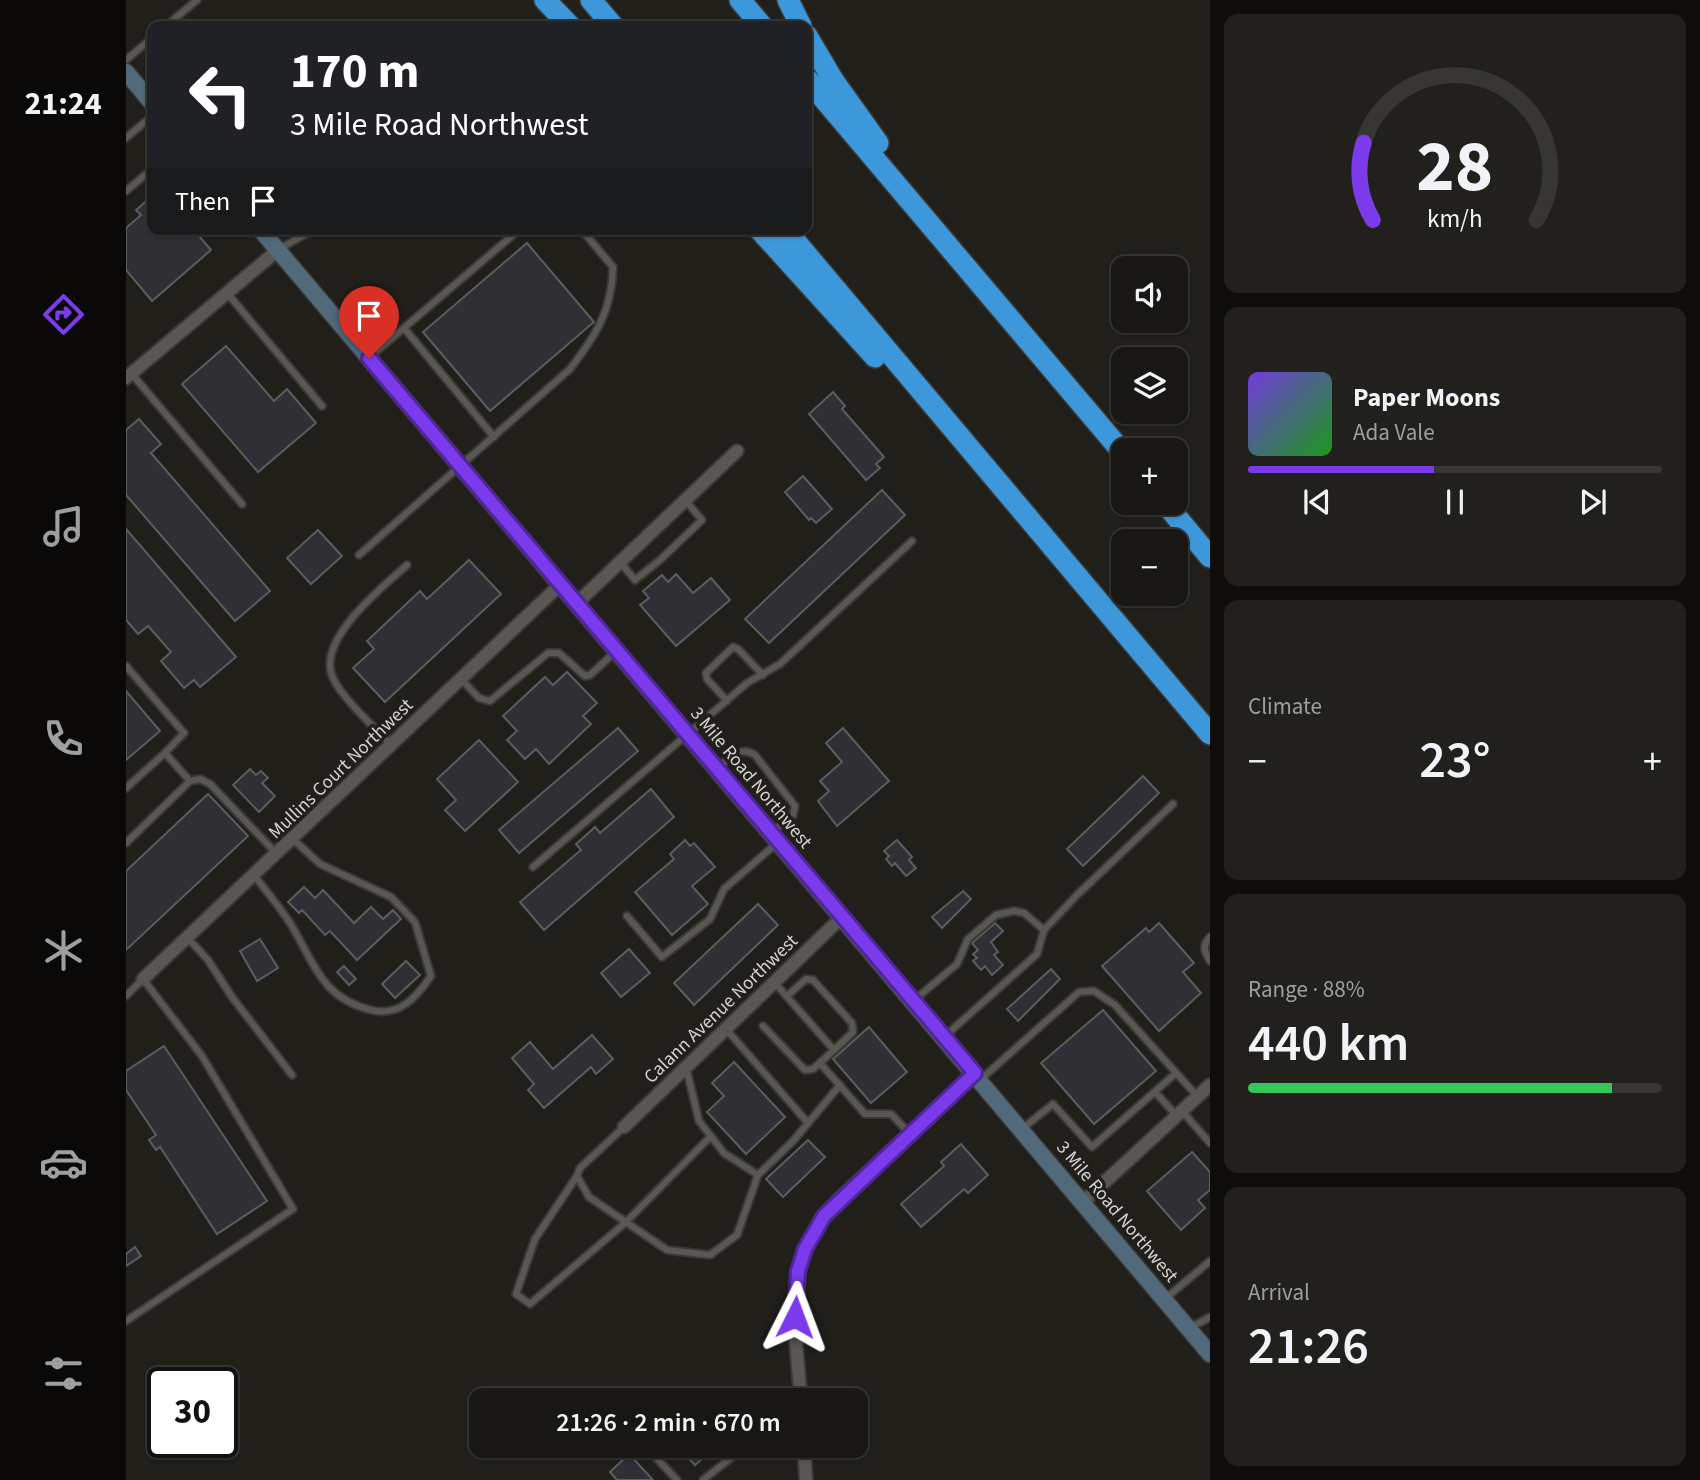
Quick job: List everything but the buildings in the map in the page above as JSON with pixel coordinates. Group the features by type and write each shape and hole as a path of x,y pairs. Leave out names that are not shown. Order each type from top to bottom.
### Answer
{"highway":[{"path":"545,0 565,21"},
{"path":"591,0 609,21"},
{"path":"740,0 758,21"},
{"path":"788,0 798,21"},
{"path":"812,44 864,125 1012,321"},
{"path":"812,85 1111,439"},
{"path":"764,235 1116,623"},
{"path":"790,235 1210,734"},
{"path":"1175,515 1210,557"}],"main road":[{"path":"126,72 147,97"},
{"name":"3 Mile Road Northwest","path":"265,235 1210,1354"}],"street":[{"path":"128,375 278,250"},
{"path":"577,604 737,451"},
{"name":"Mullins Court Northwest","path":"143,979 561,584"},
{"name":"Calann Avenue Northwest","path":"624,1128 842,917"},
{"path":"799,1388 795,1317 798,1271 805,1249 824,1216 911,1134 977,1077"},
{"path":"1083,1202 1210,1085"},
{"path":"805,1458 806,1480"}],"lane":[{"path":"172,21 197,0"},
{"path":"126,60 147,42"},
{"path":"126,137 147,120"},
{"path":"126,191 147,173"},
{"path":"278,250 304,235"},
{"path":"369,358 513,235"},
{"path":"359,555 570,369 596,334 613,288 613,267 586,235"},
{"path":"227,293 323,406"},
{"path":"404,328 494,437"},
{"path":"128,375 242,504"},
{"path":"620,562 635,580 702,520 685,500"},
{"path":"533,867 753,678 780,664 912,541"},
{"path":"391,746 332,676 331,654 354,614 407,565"},
{"path":"727,701 707,679 706,673 728,650 733,647 738,649 763,674"},
{"path":"461,679 479,698 490,701 548,653 559,653 585,676 590,675 617,650"},
{"path":"126,666 184,733 126,788"},
{"path":"627,916 662,957 710,919 724,889 793,815 796,806 750,751 740,751 716,768"},
{"path":"165,752 190,780"},
{"path":"126,843 190,780 200,779 210,784 277,854"},
{"path":"944,1037 1037,954 1044,930 1173,804"},
{"path":"254,875 337,996 353,1006 382,1013 396,1011 421,992 431,976 415,922 391,897 320,864 293,839"},
{"path":"913,1001 957,964 968,939 996,915 1014,911 1024,913 1044,930"},
{"path":"187,937 208,960 232,997 292,1075"},
{"path":"1210,937 1205,943 1204,951 1210,961"},
{"path":"126,996 143,979 202,1056 293,1209 126,1321"},
{"path":"763,1026 805,1070 813,1069 852,1031 852,1023 813,980 806,979 787,996"},
{"path":"775,982 834,1049"},
{"path":"977,1077 1079,992 1094,991 1115,1005 1198,1097"},
{"path":"726,1029 808,1123"},
{"path":"820,1063 865,1114 891,1114 911,1134"},
{"path":"687,1068 699,1121 724,1153 758,1175"},
{"path":"1022,1129 1053,1104 1092,1147 1176,1073"},
{"path":"577,1177 589,1197 667,1250 710,1255 737,1235 758,1175 840,1085"},
{"path":"1155,1092 1210,1143"},
{"path":"624,1128 580,1168 577,1177 536,1239 516,1294 530,1304 626,1222 711,1136"},
{"path":"1164,1299 1210,1261"},
{"path":"1189,1329 1210,1317"},
{"path":"656,1458 677,1480"},
{"path":"703,1480 731,1458"}],"route":[{"path":"369,358 975,1073 824,1216 813,1232 798,1271 795,1317"}]}
